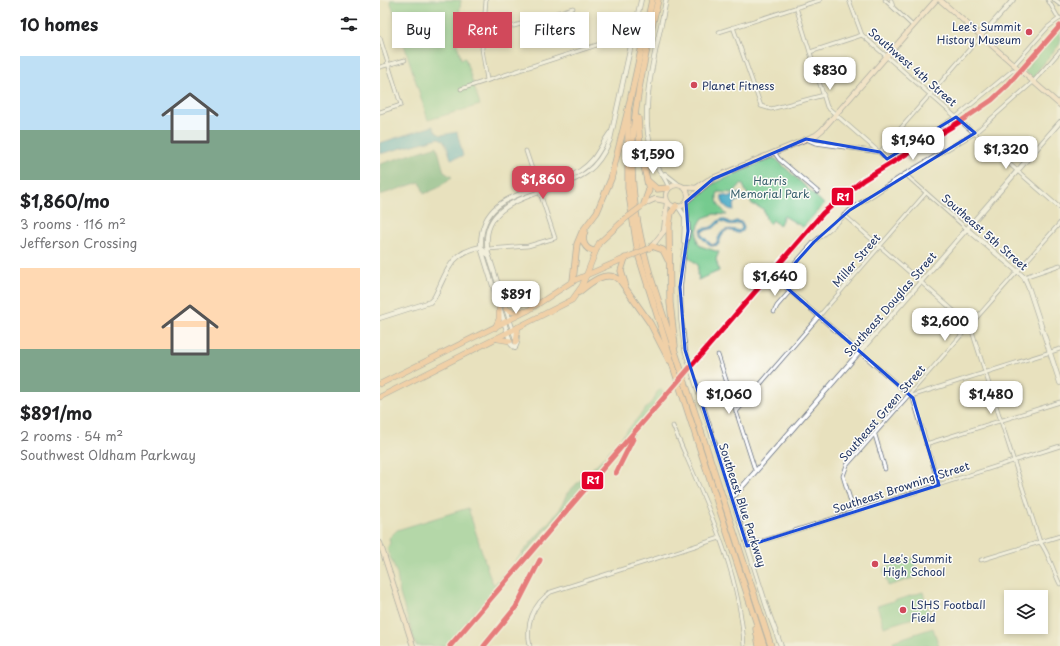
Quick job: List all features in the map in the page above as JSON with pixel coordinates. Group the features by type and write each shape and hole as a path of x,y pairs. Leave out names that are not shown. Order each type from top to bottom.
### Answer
{"highway":[{"path":"573,281 576,244 587,225 597,212 606,195 628,110 652,0"},
{"path":"658,0 638,96 632,162 637,218 643,253 676,368 764,646"},
{"path":"579,292 595,251 604,236 642,205 649,193 640,147 638,96"},
{"path":"628,110 627,161 632,220 638,254 771,646"},
{"path":"647,180 657,189 668,188"},
{"path":"676,368 671,322 670,216 672,210 677,206"},
{"path":"587,225 583,235 584,244 588,249 595,251"},
{"path":"380,384 507,322 529,310 573,281 651,247 660,249 666,254 670,266"},
{"path":"626,258 621,271 627,288"},
{"path":"380,397 572,300 591,282 604,276 616,277 622,281 676,368"},
{"path":"495,328 499,319 499,306"},
{"path":"506,309 513,312 529,310"},
{"path":"513,330 516,342"},
{"path":"495,339 510,341"},
{"path":"746,589 744,592 759,646"},
{"path":"753,591 756,593 775,646"}],"main road":[{"path":"651,247 664,231 666,194 668,188 679,185 696,188 774,152 816,135 836,116 936,0"},
{"path":"940,0 1013,66 1020,70 1060,105"},
{"path":"642,205 655,199 677,206 687,201 713,179"},
{"path":"685,187 688,194 687,201"},
{"path":"380,543 413,646"}],"street":[{"path":"485,12 486,0"},
{"path":"638,12 641,0"},
{"path":"666,0 647,108 648,135 657,165 667,180 668,188"},
{"path":"719,32 820,0"},
{"name":"Southwest 4th Street","path":"850,0 862,35 1060,208"},
{"path":"885,0 913,26"},
{"path":"891,0 893,7"},
{"path":"880,152 1013,0"},
{"path":"796,7 827,107 887,159 956,117 1013,66 1048,27 1060,18 1048,0"},
{"path":"1053,7 1056,0 1060,4"},
{"path":"512,26 573,8"},
{"path":"733,27 761,106 771,109 824,95"},
{"path":"810,52 862,35"},
{"path":"380,38 401,105 380,112"},
{"path":"461,89 597,45"},
{"path":"483,48 482,59 487,80"},
{"path":"507,322 506,309 488,249 487,239 493,219 500,210 517,200 582,173 598,155 611,132 631,48"},
{"path":"938,485 910,395 783,284 782,280 814,242 850,210 905,174 975,133 1033,82 1060,51"},
{"path":"380,68 404,60"},
{"name":"Southeast Douglas Street","path":"731,496 735,494 1060,122"},
{"path":"806,139 815,143 880,152"},
{"path":"488,249 528,246 555,238 526,150"},
{"path":"774,152 779,159 818,192"},
{"path":"655,158 666,175 679,185"},
{"name":"Southeast 5th Street","path":"905,174 1024,277 1060,383"},
{"path":"516,342 515,348 510,341 513,330 499,306 480,247 482,230 487,217 502,202 514,196 539,191"},
{"name":"Miller Street","path":"736,412 926,193"},
{"path":"685,245 688,225 687,201"},
{"path":"677,206 685,217 685,245"},
{"path":"844,215 970,325 1040,542 1045,548 1052,571 1060,584"},
{"name":"Southeast Green Street","path":"854,512 844,480 843,470 1060,223"},
{"path":"482,230 484,244 488,249"},
{"name":"Southeast Blue Parkway","path":"685,245 680,287 681,320 685,350 769,614 782,646"},
{"path":"480,247 490,259"},
{"path":"380,318 430,302 457,256 465,251 480,247"},
{"path":"1024,277 1060,265"},
{"path":"774,312 790,290"},
{"path":"910,395 1060,349"},
{"path":"718,355 756,470"},
{"path":"926,444 1060,402"},
{"path":"673,426 729,562 738,594 744,646"},
{"path":"874,435 885,469"},
{"name":"Southeast Browning Street","path":"747,546 1060,446"},
{"path":"981,560 1060,536"},
{"path":"530,646 529,632 532,614 539,601 551,592 720,538"}],"highlighted area":[{"path":"956,117 975,133 850,210 814,242 779,281 913,398 939,485 747,546 685,350 680,287 688,231 686,202 713,179 806,139 880,152 887,159"}],"green space":[{"path":"390,0 461,0 459,12 453,12 453,48 458,48 461,59 465,58 480,105 428,120 405,48 445,48 445,12 394,12"},
{"path":"1060,29 1060,44 1035,74 1036,77 1032,78 1024,71"},
{"path":"437,146 444,172 452,177 438,188 424,194 420,182 380,195 380,164"},
{"name":"Harris Memorial Park","path":"771,158 776,159 824,204 803,227 784,216 779,226 773,220 770,224 767,221 763,209 752,204 742,183 733,193 718,192 718,202 720,207 727,215 714,214 703,218 698,228 697,239 700,246 719,252 716,259 719,271 698,280 698,265 686,255 690,225 688,205 713,184"},
{"path":"661,389 664,394 608,458 606,455"},
{"path":"606,455 608,458 524,556 522,553 560,509 567,493"},
{"path":"468,508 490,577 494,585 522,553 524,556 446,646 416,646 400,594 397,574 387,549 390,543 389,538 397,530"},
{"path":"913,558 919,576 888,586 883,568"},
{"name":"LSHS Football Field","path":"923,592 929,613 884,627 877,606"},
{"path":"933,628 939,646 894,646 893,641"}],"water":[{"path":"433,126 436,132 441,135 457,132 463,156 451,159 446,144 439,138 380,154 380,143"},
{"path":"740,193 742,198 735,203 733,210 724,205 722,195 730,197"},
{"path":"723,219 731,223 736,221 742,222 744,228 743,231 737,233 726,231 722,235 718,245 711,246 701,237 701,230 713,226 717,221","holes":["721,221 731,225 740,223 742,228 739,231 730,229 722,232 717,243 712,245 702,235 702,231 714,228"]}],"railway":[{"path":"616,473 636,434 644,423"},
{"path":"484,646 516,607 540,560"}],"transit line":[{"name":"R1","path":"450,646 823,213 863,180 961,121 992,100 1007,86 1060,26"},
{"name":"R1","path":"616,473 633,439"},
{"name":"R1","path":"484,646 516,607 540,560"}],"place":[{"name":"Lee's Summit History Museum","path":"1029,32"},
{"name":"Planet Fitness","path":"694,85"},
{"name":"Lee's Summit High School","path":"875,564"},
{"name":"LSHS Football Field","path":"903,610"}]}
